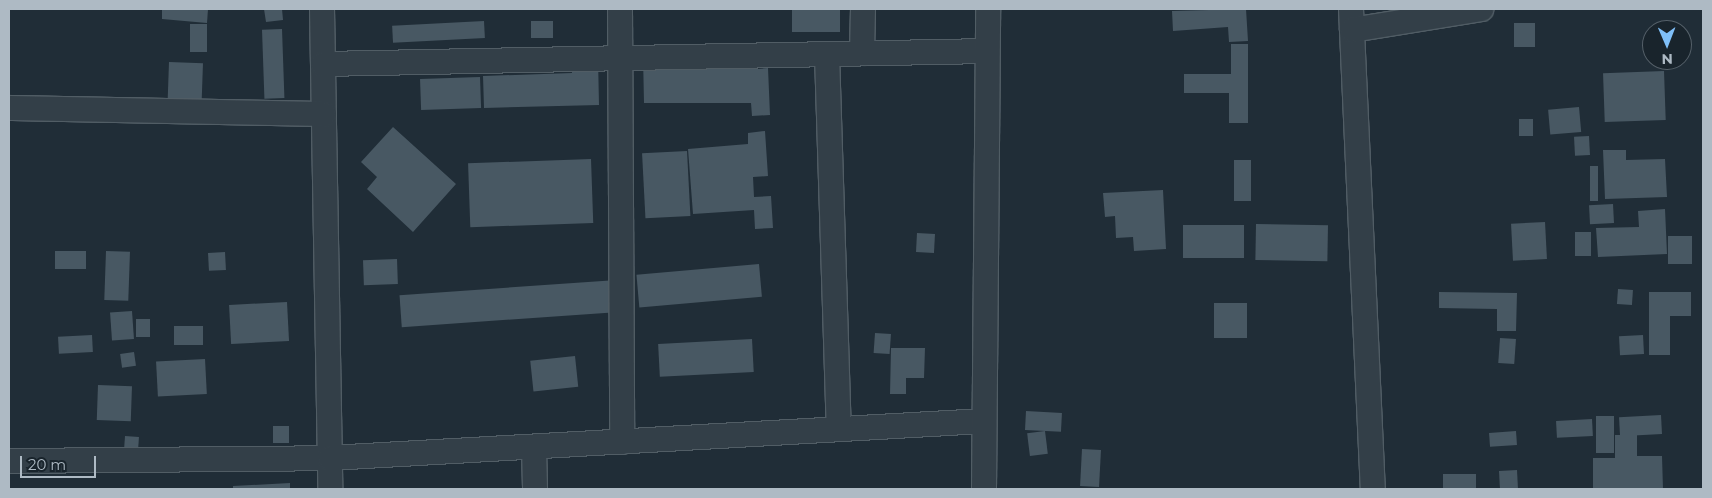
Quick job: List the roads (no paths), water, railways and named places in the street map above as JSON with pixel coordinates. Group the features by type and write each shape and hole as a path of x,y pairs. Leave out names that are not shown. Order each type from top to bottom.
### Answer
{"street":[{"path":"322,9 330,489"},
{"path":"620,9 622,442"},
{"path":"862,53 863,9"},
{"path":"984,489 988,9"},
{"path":"1373,489 1351,19 1481,9"},
{"path":"323,64 988,50"},
{"path":"827,54 839,429"},
{"path":"9,108 324,114"},
{"path":"9,461 330,458 984,421"},
{"path":"534,447 536,489"}]}
